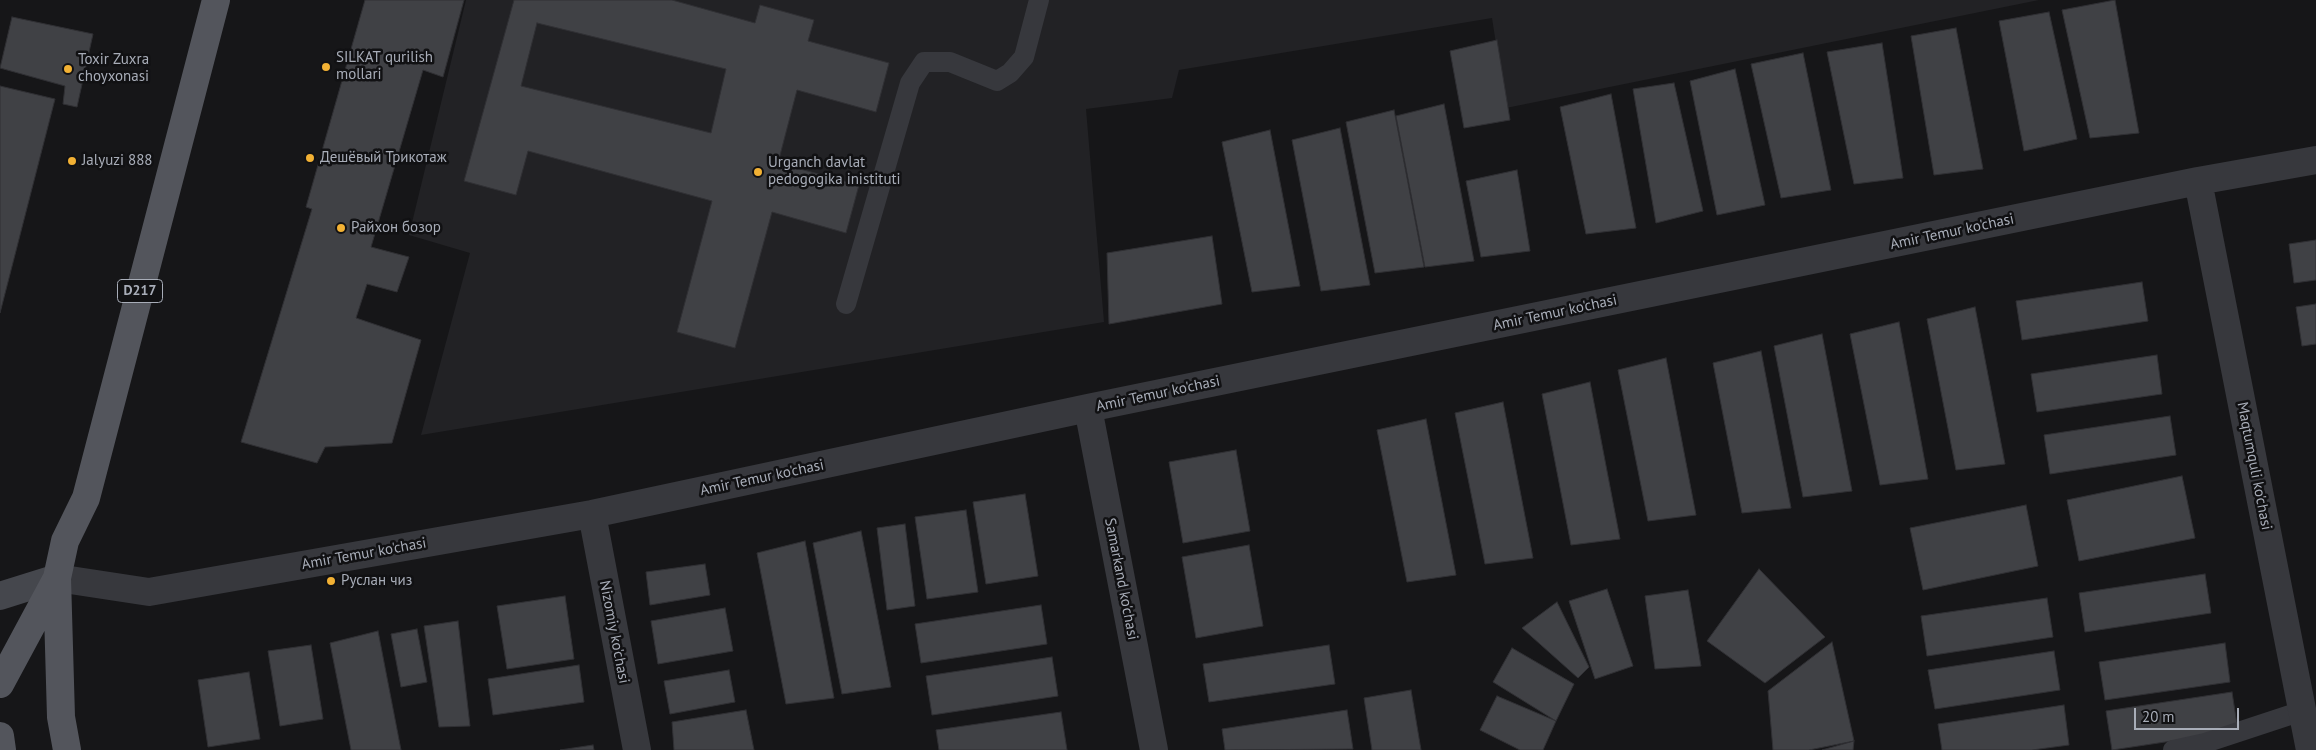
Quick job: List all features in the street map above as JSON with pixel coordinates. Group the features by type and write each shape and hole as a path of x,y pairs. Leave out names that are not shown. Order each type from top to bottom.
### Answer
{"main road":[{"name":"D217","path":"67,750 61,717 57,578 64,541 86,498 216,0"},
{"name":"D217","path":"0,684 57,578"},
{"name":"Amir Temur ko'chasi","path":"0,596 57,578"},
{"path":"0,736 2,750"}],"street":[{"name":"Amir Temur ko'chasi","path":"57,578 148,592 592,514 1088,408 2198,181 2316,160"},
{"name":"Maqtumquli ko'chasi","path":"2198,181 2310,750"},
{"name":"Samarkand ko'chasi","path":"1088,408 1154,750"},
{"name":"Nizomiy ko'chasi","path":"592,514 636,750"}],"lane":[{"path":"846,304 910,83 924,62 950,62 997,81 1010,73 1024,57 1039,0"},
{"path":"2173,750 2205,743 2302,711"}],"shaded area":[{"name":"Urganch davlat pedogogika inistituti","path":"466,0 2039,0 1506,108 1492,18 1179,70 1172,98 1086,109 1104,322 421,435 470,253 409,235"}],"building":[{"name":"Райхон бозор","path":"365,0 464,0 443,77 423,70 371,247 409,257 397,292 367,284 356,318 421,340 392,443 325,447 317,463 241,442 312,209 306,207"},
{"path":"514,0 672,0 755,23 760,5 814,20 808,41 889,63 876,112 797,90 778,163 859,185 846,233 772,212 735,348 677,332 712,201 528,151 516,195 464,181","holes":["537,23 726,69 711,133 521,86"]},
{"path":"2115,0 2139,133 2090,138 2062,10"},
{"path":"2049,12 2077,139 2024,151 1999,21"},
{"path":"12,17 93,34 77,107 63,104 65,86 0,68"},
{"path":"1956,28 1983,169 1934,175 1911,36"},
{"path":"1497,40 1510,120 1464,128 1450,51"},
{"path":"1882,43 1903,178 1854,184 1827,52"},
{"path":"1803,53 1831,190 1781,198 1751,64"},
{"path":"1735,69 1765,205 1717,215 1690,81"},
{"path":"1674,83 1703,211 1656,223 1633,89"},
{"path":"0,86 55,99 0,313"},
{"path":"1611,94 1636,228 1586,234 1560,107"},
{"path":"1444,104 1474,261 1425,267 1396,116"},
{"path":"1394,110 1424,267 1375,273 1346,122"},
{"path":"1340,128 1370,285 1321,291 1292,140"},
{"path":"1270,130 1300,286 1252,292 1222,142"},
{"path":"1517,170 1530,251 1481,257 1466,181"},
{"path":"1212,236 1222,304 1109,324 1107,253"},
{"path":"2316,240 2316,280 2294,283 2289,244"},
{"path":"2142,282 2148,321 2022,340 2016,301"},
{"path":"2316,304 2316,344 2302,346 2296,307"},
{"path":"1975,307 2005,464 1956,470 1927,319"},
{"path":"1899,322 1928,479 1880,485 1850,334"},
{"path":"1822,334 1852,491 1803,497 1774,346"},
{"path":"1761,351 1791,508 1742,513 1713,363"},
{"path":"2157,355 2162,394 2037,412 2031,374"},
{"path":"1666,358 1696,515 1648,521 1618,370"},
{"path":"1590,382 1620,539 1571,545 1542,394"},
{"path":"1503,402 1533,558 1485,564 1455,413"},
{"path":"2170,416 2176,455 2050,474 2044,435"},
{"path":"1426,419 1456,575 1407,582 1377,430"},
{"path":"1236,450 1250,531 1183,543 1169,462"},
{"path":"2182,476 2195,538 2079,561 2067,500"},
{"path":"1025,494 1038,576 986,584 973,502"},
{"path":"2026,505 2038,566 1923,590 1910,528"},
{"path":"966,510 978,592 927,599 915,517"},
{"path":"905,524 915,606 887,610 877,528"},
{"path":"861,531 891,687 842,694 813,543"},
{"path":"805,541 834,698 786,704 757,553"},
{"path":"1249,545 1263,626 1196,638 1182,557"},
{"path":"705,564 710,595 650,605 646,572"},
{"path":"1759,569 1825,637 1765,683 1707,641"},
{"path":"2205,574 2211,613 2085,632 2079,593"},
{"path":"1607,589 1633,666 1595,679 1569,601"},
{"path":"1688,590 1701,666 1655,669 1645,596"},
{"path":"565,596 574,659 507,669 497,606"},
{"path":"2047,598 2053,637 1927,656 1921,616"},
{"path":"1557,602 1589,667 1578,678 1522,628"},
{"path":"1041,605 1047,644 921,663 915,624"},
{"path":"725,608 733,651 658,664 651,621"},
{"path":"458,621 470,726 439,727 424,626"},
{"path":"417,629 427,682 401,687 391,634"},
{"path":"378,631 401,750 351,750 330,643"},
{"path":"1832,642 1854,741 1809,750 1773,750 1768,691"},
{"path":"2225,643 2230,682 2105,700 2099,662"},
{"path":"311,645 323,719 280,726 268,651"},
{"path":"1329,645 1335,684 1209,702 1203,664"},
{"path":"1512,648 1574,684 1556,721 1493,682"},
{"path":"2054,651 2060,690 1935,709 1928,670"},
{"path":"1052,657 1058,696 932,715 926,676"},
{"path":"579,665 584,702 493,715 488,679"},
{"path":"729,670 735,702 670,714 664,681"},
{"path":"249,672 260,739 208,747 198,680"},
{"path":"1411,690 1421,750 1372,750 1364,698"},
{"path":"2232,692 2238,731 2112,750 2106,711"},
{"path":"1497,696 1556,721 1543,750 1520,750 1480,730"},
{"path":"2064,705 2069,745 2032,750 1942,750 1938,724"},
{"path":"746,710 754,750 674,750 672,722"},
{"path":"1347,710 1353,749 1225,750 1222,729"},
{"path":"1061,712 1067,750 939,750 936,730"},
{"path":"1854,741 1853,750 1822,750"},
{"path":"593,745 594,750 560,750"}],"place":[{"name":"SILKAT qurilish mollari","path":"326,67"},
{"name":"Toxir Zuxra choyxonasi","path":"68,69"},
{"name":"Дешёвый Трикотаж","path":"310,158"},
{"name":"Jalyuzi 888","path":"72,161"},
{"name":"Urganch davlat pedogogika inistituti","path":"758,172"},
{"name":"Райхон бозор","path":"341,228"},
{"name":"Руслан чиз","path":"331,581"}]}
